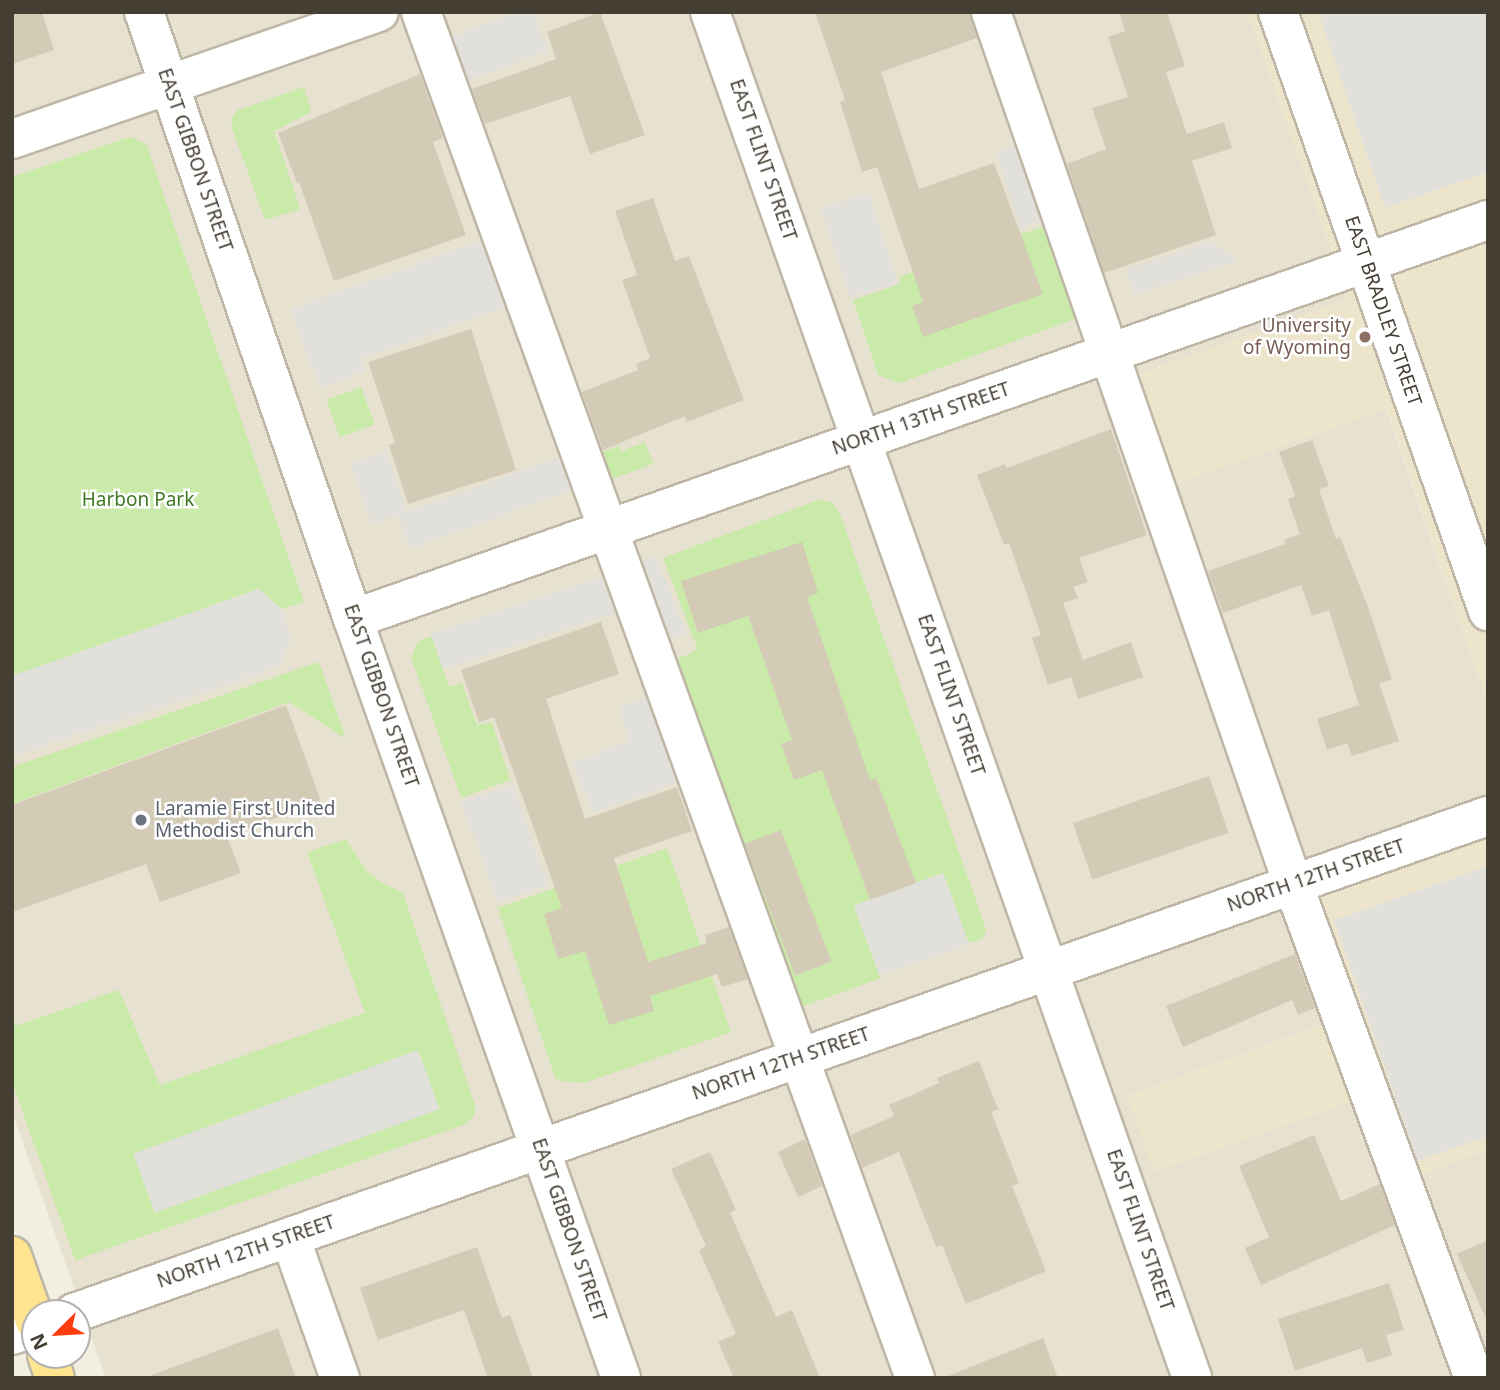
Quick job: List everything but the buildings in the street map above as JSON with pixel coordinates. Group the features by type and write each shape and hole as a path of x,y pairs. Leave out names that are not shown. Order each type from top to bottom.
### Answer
{"main road":[{"path":"12,1256 27,1299"}],"street":[{"name":"EAST GIBBON STREET","path":"144,12 353,619 621,1378"},
{"path":"12,139 379,12"},
{"path":"421,12 915,1378"},
{"name":"EAST FLINT STREET","path":"710,12 1192,1378"},
{"path":"991,12 1293,884 1474,1378"},
{"name":"EAST BRADLEY STREET","path":"1278,12 1365,261 1474,531 1488,611"},
{"name":"NORTH 13TH STREET","path":"353,619 1110,354 1365,261 1488,220"},
{"name":"NORTH 12TH STREET","path":"91,1307 1488,816"},
{"path":"290,1237 340,1378"}],"shaded area":[{"path":"12,12 1249,12 1348,300 1136,375 1175,483 1386,409 1488,705 1488,837 1295,908 1338,1019 1127,1096 1365,1096 1400,1182 1488,1150 1488,1378 106,1378 91,1336 91,1299 78,1299 12,1112"},
{"path":"517,12 534,12 548,51 469,80 453,36"},
{"name":"University of Wyoming","path":"1247,12 1488,12 1488,705 1387,409 1175,484 1136,375 1348,299"},
{"path":"1318,12 1488,12 1488,172 1385,208"},
{"path":"1029,142 1053,217 1020,228 996,153"},
{"path":"869,193 898,282 850,298 821,208"},
{"path":"488,238 513,304 362,359 366,371 319,388 291,309"},
{"path":"1210,242 1239,260 1134,294 1126,270"},
{"path":"386,452 407,512 562,456 574,489 410,549 398,515 372,524 351,464"},
{"path":"655,555 686,633 660,644 628,566"},
{"path":"603,577 615,613 443,669 431,633"},
{"path":"259,589 281,609 291,639 279,667 12,756 12,676"},
{"path":"651,696 682,780 592,813 573,762 630,741 618,707"},
{"path":"512,784 549,885 498,903 461,802"},
{"path":"1488,837 1488,1150 1400,1183 1365,1097 1154,1172 1127,1096 1337,1020 1295,908"},
{"path":"1488,866 1488,1136 1417,1161 1334,920"},
{"path":"943,873 969,943 879,976 854,905"},
{"path":"418,1050 440,1109 155,1213 133,1154"}],"green space":[{"path":"304,87 311,112 274,131 300,209 265,220 231,125 233,116 238,110"},
{"name":"Harbon Park","path":"130,137 146,144 304,602 281,609 259,589 12,676 12,177"},
{"path":"1053,223 1083,316 899,383 878,375 853,300 900,284 899,277"},
{"path":"361,387 375,425 340,437 326,400"},
{"path":"645,442 653,464 601,483 592,456 619,446 622,451"},
{"path":"821,499 833,503 840,514 986,929 983,938 969,943 943,873 854,906 881,978 796,1009 667,663 698,650 663,558"},
{"path":"432,636 449,687 462,683 477,725 492,722 510,780 461,798 411,657 418,641"},
{"path":"319,662 346,739 289,702 12,804 12,767"},
{"path":"346,839 366,870 379,881 403,893 476,1109 472,1119 463,1125 75,1260 12,1082 12,1016 16,1026 119,990 160,1085 365,1013 307,852"},
{"path":"667,848 731,1032 584,1083 561,1081 555,1078 498,908"}],"place":[{"name":"University of Wyoming","path":"1365,337"},
{"name":"Laramie First United Methodist Church","path":"141,820"}]}
